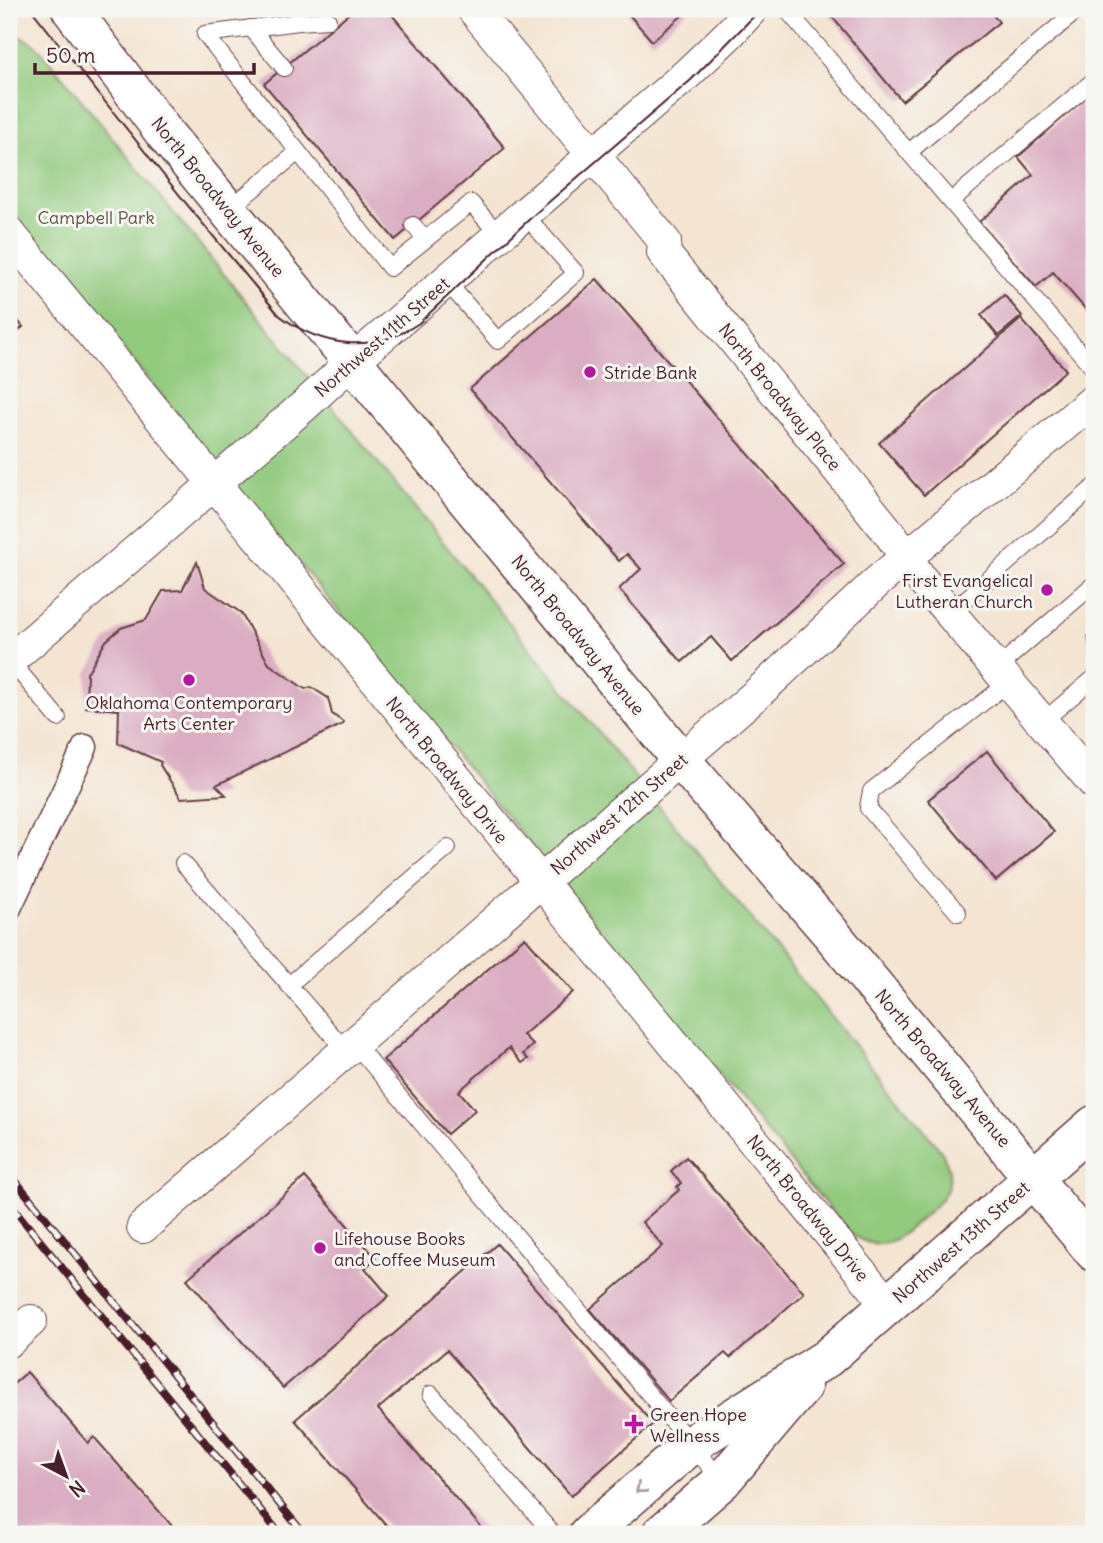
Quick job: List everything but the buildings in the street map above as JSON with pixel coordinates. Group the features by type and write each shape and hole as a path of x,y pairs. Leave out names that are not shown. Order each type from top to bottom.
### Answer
{"main road":[{"name":"North Broadway Avenue","path":"71,9 165,134 681,760 829,931 1094,1252"},
{"name":"Northwest 13th Street","path":"588,1534 692,1444 827,1358 1094,1125"},
{"name":"Northwest 13th Street","path":"661,1534 722,1481 827,1358"}],"street":[{"name":"North Broadway Place","path":"473,9 665,242 663,252 890,534 906,558 1094,783"},
{"name":"Northwest 11th Street","path":"9,660 305,405 352,360 686,75 752,9"},
{"name":"North Broadway Drive","path":"9,233 888,1305"},
{"name":"Northwest 12th Street","path":"143,1227 681,760 906,558 1094,400"},
{"path":"9,908 85,747"}],"lane":[{"path":"786,9 1094,369"},
{"path":"909,152 1079,9"},
{"path":"328,20 298,15 251,28 205,34 390,268 471,203 499,235"},
{"path":"251,28 284,68"},
{"path":"951,201 1094,80"},
{"path":"228,210 298,152"},
{"path":"446,281 498,341 576,273 524,214"},
{"path":"414,225 426,239"},
{"path":"950,612 1094,488"},
{"path":"958,913 868,808 871,791 1003,675 1094,584"},
{"path":"9,660 58,718"},
{"path":"1042,722 1094,678"},
{"path":"289,985 448,848"},
{"path":"183,863 289,985 351,1048 722,1481"},
{"path":"431,1394 553,1534"}],"green space":[{"name":"Campbell Park","path":"9,35 30,41 42,52 941,1151 949,1174 946,1192 933,1208 904,1233 891,1241 872,1244 847,1230 9,210"}],"tram line":[{"path":"31,9 279,315 313,335 348,343 384,339 419,323 536,213 691,80 761,9"}],"railway":[{"path":"9,1173 304,1534"},
{"path":"9,1203 280,1534"}],"place":[{"name":"Stride Bank","path":"590,372"},
{"name":"First Evangelical Lutheran Church","path":"1047,590"},
{"name":"Oklahoma Contemporary Arts Center","path":"189,680"},
{"name":"Lifehouse Books and Coffee Museum","path":"320,1248"},
{"name":"Green Hope Wellness","path":"634,1424"}]}
